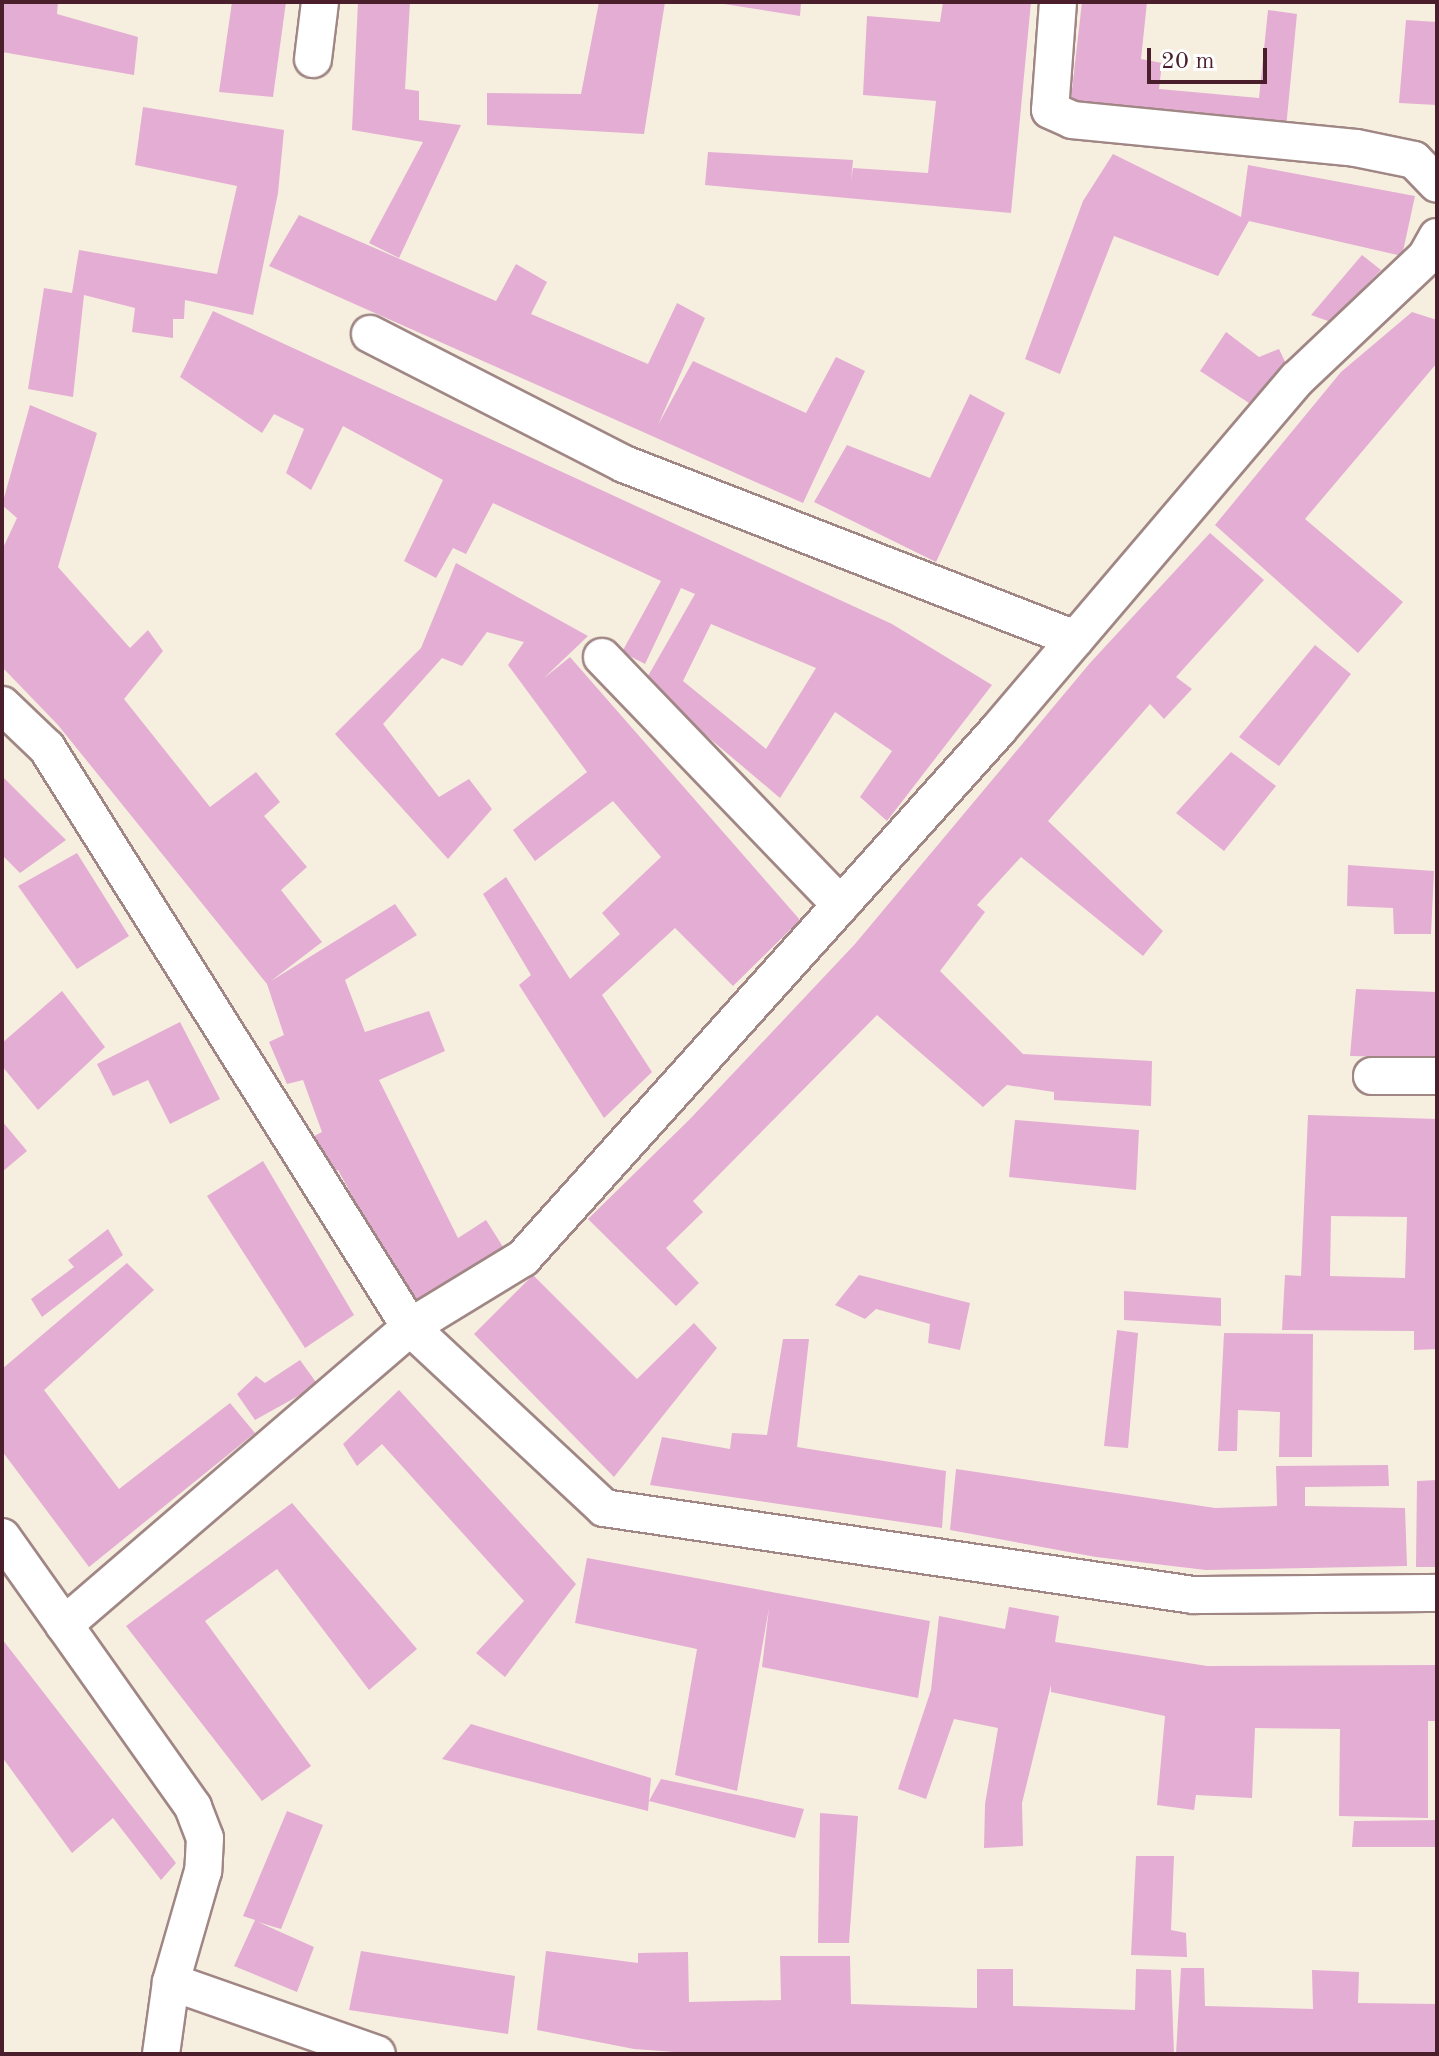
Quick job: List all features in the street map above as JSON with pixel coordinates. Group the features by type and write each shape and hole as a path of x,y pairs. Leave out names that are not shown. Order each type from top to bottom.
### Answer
{"street":[{"path":"313,59 320,2"},
{"path":"1058,2 1050,110 1072,120 1356,148 1414,160 1437,184"},
{"path":"64,1625 410,1327 523,1258 841,905 1075,639 1297,379 1426,257 1437,237"},
{"path":"370,334 624,464 1075,639"},
{"path":"602,657 841,905"},
{"path":"2,705 47,748 410,1327 604,1508 1193,1595 1437,1593"},
{"path":"1372,1076 1437,1076"},
{"path":"2,1537 193,1807 205,1838 203,1871 171,1982 161,2054"},
{"path":"171,1982 377,2054"}],"building":[{"path":"2,2 58,2 57,14 138,37 134,75 2,52"},
{"path":"232,2 286,2 273,97 219,92"},
{"path":"358,2 410,2 405,89 419,91 419,120 461,125 399,258 369,243 423,142 352,130"},
{"path":"599,2 665,2 644,134 487,125 487,93 581,94"},
{"path":"711,2 801,2 800,16"},
{"path":"943,2 1031,2 1011,213 705,185 708,152 853,160 851,181 853,168 928,173 936,101 863,95 867,16 940,22"},
{"path":"1082,2 1147,2 1141,59 1162,63 1159,89 1259,98 1268,10 1297,14 1286,128 1070,107"},
{"path":"1406,20 1437,22 1437,105 1399,103"},
{"path":"143,107 284,130 278,193 253,315 185,300 184,319 173,319 173,338 132,332 135,308 84,295 73,397 28,389 44,288 72,293 79,250 217,274 237,186 135,165"},
{"path":"1113,154 1241,217 1248,165 1415,196 1402,256 1249,221 1218,276 1114,236 1060,374 1025,359 1083,201"},
{"path":"299,215 496,301 516,264 547,282 531,314 648,364 677,303 705,318 658,425 693,361 806,413 836,357 865,371 803,503 269,266"},
{"path":"1362,255 1381,270 1331,322 1311,315"},
{"path":"213,311 892,624 992,685 887,821 860,797 892,751 835,712 780,798 644,683 695,594 681,588 645,664 622,652 661,581 493,503 466,554 453,548 436,578 404,561 443,480 343,426 311,490 286,473 304,429 274,414 262,433 180,377","holes":["711,624 816,668 766,749 683,681"]},
{"path":"1412,312 1437,320 1437,363 1305,519 1403,602 1358,653 1215,525 1341,372"},
{"path":"1226,332 1259,357 1279,349 1287,366 1249,403 1200,371"},
{"path":"970,394 1005,413 936,562 814,502 847,445 930,478"},
{"path":"30,405 97,433 58,567 130,648 148,630 163,651 124,699 210,807 256,772 280,802 264,816 307,867 281,890 322,942 271,981 395,904 417,935 345,980 365,1032 429,1011 445,1051 379,1080 458,1238 486,1220 505,1250 431,1306 411,1304 338,1170 330,1175 312,1137 322,1132 303,1080 287,1084 269,1042 284,1035 267,984 58,725 2,667 2,550 17,518 2,505"},
{"path":"1210,533 1264,580 1176,677 1192,689 1164,719 1150,704 1048,821 1163,931 1143,956 1021,857 977,905 985,912 940,971 1023,1054 1152,1061 1151,1106 1054,1100 1054,1092 1007,1085 983,1107 877,1015 693,1201 703,1212 666,1248 699,1283 676,1306 588,1219 690,1119 855,944 1090,663"},
{"path":"456,563 588,636 543,679 570,657 800,920 733,986 675,928 602,995 652,1072 604,1118 519,985 531,975 483,894 506,877 570,979 620,934 602,913 661,857 613,801 535,861 513,830 587,772 508,665 524,642 487,632 462,666 442,658 383,724 439,797 469,779 492,809 448,859 335,734 421,648"},
{"path":"1315,645 1351,674 1279,766 1239,737"},
{"path":"1231,752 1276,786 1224,851 1176,813"},
{"path":"2,776 66,840 20,873 2,855"},
{"path":"77,853 129,936 77,969 18,886"},
{"path":"1348,865 1434,871 1431,934 1394,934 1393,908 1347,906"},
{"path":"1356,989 1437,992 1437,1058 1350,1056"},
{"path":"62,991 105,1047 38,1110 2,1066 2,1043"},
{"path":"180,1022 220,1099 170,1124 148,1080 113,1096 97,1064"},
{"path":"1308,1115 1437,1119 1437,1349 1414,1350 1414,1331 1282,1330 1285,1275 1301,1276","holes":["1331,1216 1407,1217 1405,1278 1330,1276"]},
{"path":"1015,1120 1139,1130 1136,1190 1009,1177"},
{"path":"2,1121 27,1151 2,1172"},
{"path":"263,1161 354,1315 305,1348 207,1196"},
{"path":"108,1229 123,1255 42,1317 31,1299 74,1267 68,1260"},
{"path":"127,1263 154,1290 44,1390 119,1489 230,1403 255,1433 89,1567 2,1451 2,1369"},
{"path":"533,1275 637,1379 694,1323 717,1348 614,1477 474,1334"},
{"path":"859,1275 970,1303 960,1350 928,1343 930,1324 876,1309 865,1319 835,1305"},
{"path":"1124,1291 1221,1298 1221,1326 1124,1320"},
{"path":"1117,1330 1138,1333 1128,1448 1104,1446"},
{"path":"1224,1333 1313,1334 1312,1457 1279,1457 1280,1412 1238,1410 1237,1451 1218,1451"},
{"path":"783,1339 809,1339 797,1447 946,1471 942,1528 650,1485 662,1437 730,1449 732,1433 767,1435"},
{"path":"300,1360 318,1385 255,1420 237,1394 256,1376 265,1383"},
{"path":"399,1390 576,1584 505,1677 476,1653 524,1601 382,1444 357,1466 343,1444"},
{"path":"1388,1465 1389,1486 1305,1487 1305,1506 1405,1508 1407,1566 1206,1570 1096,1557 950,1530 956,1469 1215,1508 1277,1506 1276,1466"},
{"path":"1437,1480 1437,1567 1416,1567 1417,1481"},
{"path":"292,1503 417,1649 369,1690 277,1569 205,1621 311,1766 262,1801 126,1626"},
{"path":"587,1558 930,1621 918,1698 762,1667 769,1608 737,1791 675,1775 697,1649 575,1623"},
{"path":"1009,1607 1059,1616 1055,1642 1207,1666 1437,1665 1437,1721 1428,1721 1428,1818 1339,1816 1340,1729 1255,1728 1252,1798 1196,1795 1194,1810 1157,1805 1165,1716 1051,1692 1051,1685 1022,1803 1023,1846 984,1848 985,1804 998,1728 954,1719 926,1799 898,1789 931,1690 939,1616 1005,1629"},
{"path":"2,1639 176,1863 161,1880 113,1818 72,1853 2,1757"},
{"path":"471,1724 651,1778 648,1811 442,1759"},
{"path":"661,1779 804,1809 795,1838 649,1801"},
{"path":"287,1811 323,1825 281,1929 258,1922 314,1947 297,1992 234,1966 255,1920 243,1916"},
{"path":"820,1813 858,1816 849,1943 818,1943"},
{"path":"1437,1820 1437,1847 1352,1847 1354,1821"},
{"path":"1136,1856 1174,1856 1171,1930 1186,1933 1187,1957 1131,1955"},
{"path":"361,1951 515,1976 508,2034 349,2010"},
{"path":"546,1951 638,1963 638,1953 688,1952 689,2002 781,2000 780,1956 850,1956 851,2004 977,2008 977,1969 1013,1969 1013,2006 1135,2010 1136,1969 1171,1970 1174,2054 702,2054 634,2049 537,2030"},
{"path":"1181,1968 1204,1968 1205,2006 1313,2009 1312,1970 1359,1972 1358,2003 1437,2004 1437,2054 1176,2054"}]}
